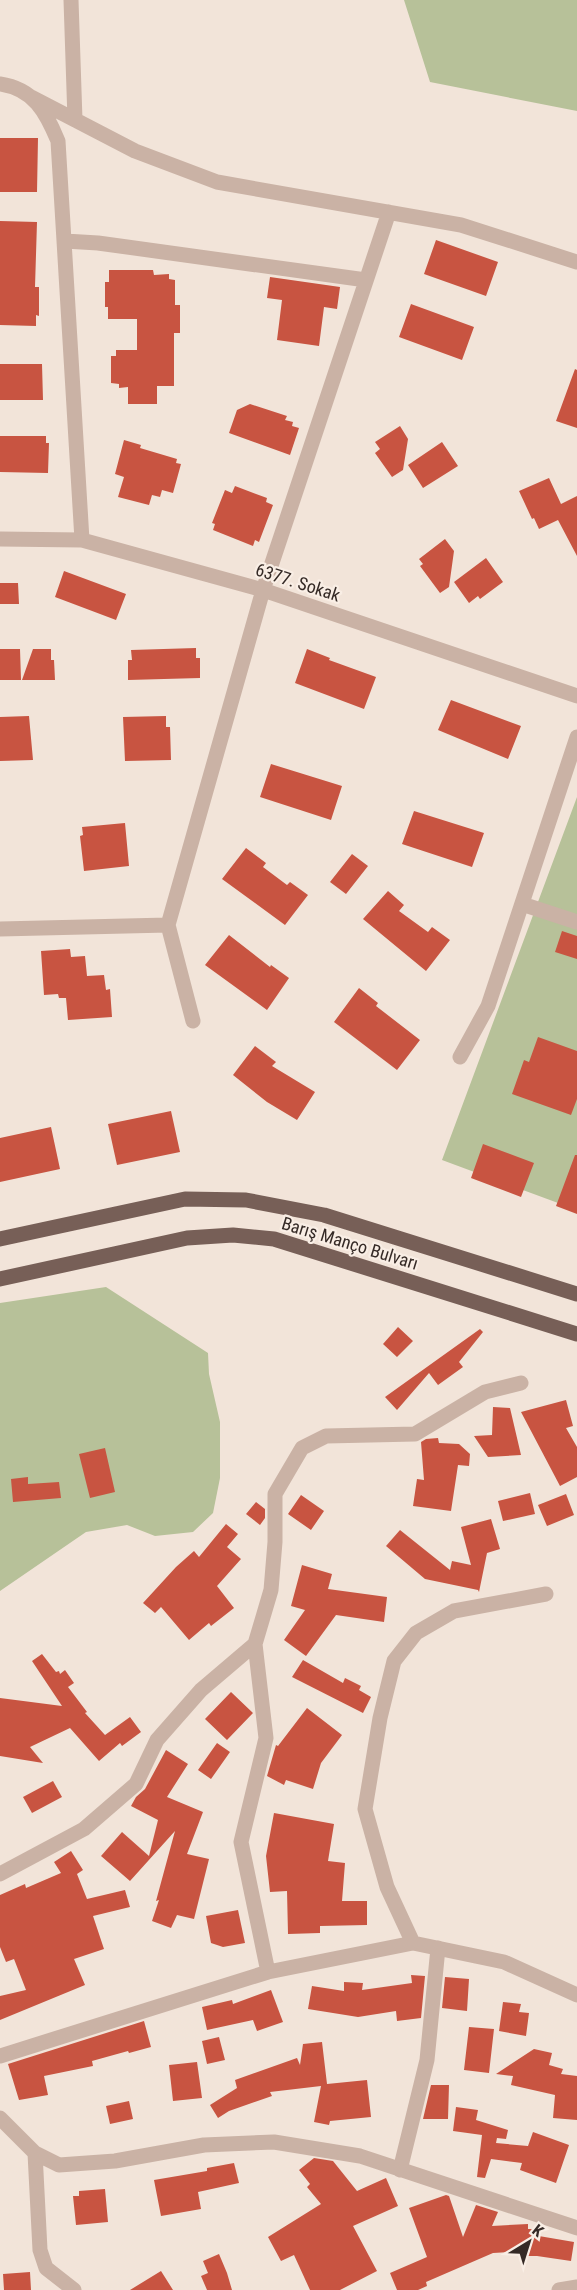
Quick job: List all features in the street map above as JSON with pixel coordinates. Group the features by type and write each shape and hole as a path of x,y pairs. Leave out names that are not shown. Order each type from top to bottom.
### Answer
{"main road":[{"name":"Barış Manço Bulvarı","path":"0,1239 184,1199 246,1200 324,1215 577,1294"},
{"name":"Barış Manço Bulvarı","path":"0,1279 187,1238 233,1235 274,1239 577,1334"}],"street":[{"path":"71,0 75,120"},
{"path":"0,84 32,97 135,151 217,182 461,225 577,262"},
{"path":"32,97 46,112 58,141 82,540"},
{"path":"193,1021 168,925 263,590 389,213"},
{"path":"65,241 98,243 366,280"},
{"name":"6377. Sokak","path":"0,539 82,540 263,590 577,696"},
{"path":"460,1057 488,1006 577,737"},
{"path":"522,904 577,922"},
{"path":"0,929 168,925"},
{"path":"268,1972 241,1842 266,1738 255,1644 271,1590 275,1542 275,1494 302,1448 326,1436 415,1434 485,1392 521,1383"},
{"path":"413,1943 387,1887 365,1809 394,1661 416,1633 454,1611 546,1594"},
{"path":"0,1874 84,1829 136,1784 157,1740 201,1690 255,1644"},
{"path":"0,2056 268,1972 413,1943 504,1962 577,1995"},
{"path":"400,2170 427,2060 438,1948"},
{"path":"0,2118 35,2152 59,2165 115,2161 204,2145 274,2142 360,2156 577,2228"},
{"path":"35,2152 40,2250 46,2268 74,2290"},
{"path":"559,2290 577,2287"}],"green space":[{"path":"404,0 577,0 577,111 430,82"},
{"path":"577,797 577,1210 442,1160"},
{"path":"106,1287 208,1353 209,1374 220,1422 220,1478 213,1513 193,1532 155,1536 127,1525 86,1532 0,1591 0,1303"}],"building":[{"path":"0,138 38,138 37,192 0,192"},
{"path":"0,221 37,222 35,287 39,287 39,316 36,315 36,326 0,325"},
{"path":"436,240 498,262 486,296 424,274"},
{"path":"109,270 153,270 154,275 169,274 169,279 175,280 175,305 180,305 180,333 174,333 174,386 157,386 157,404 128,404 128,387 119,388 119,384 111,383 111,356 116,356 116,350 137,350 137,319 108,319 108,307 105,307 105,282 109,282"},
{"path":"270,277 340,287 337,309 324,307 319,346 277,340 282,300 267,298"},
{"path":"411,304 474,327 462,360 399,337"},
{"path":"0,364 42,364 43,400 0,400"},
{"path":"575,369 577,370 577,428 556,421"},
{"path":"250,404 287,416 285,420 293,422 292,426 299,428 290,455 229,433 237,410"},
{"path":"400,426 408,439 403,470 392,477 375,453 380,449 375,442"},
{"path":"0,436 46,436 46,443 49,443 48,473 0,472"},
{"path":"124,440 141,445 140,448 177,459 176,463 181,464 173,493 162,490 160,497 152,495 149,505 118,497 124,477 115,474"},
{"path":"442,442 458,466 423,488 408,465"},
{"path":"549,478 561,504 577,496 577,556 558,520 539,529 519,491"},
{"path":"235,486 267,498 266,502 273,505 259,542 255,540 253,546 213,530 215,524 212,523 225,490 232,493"},
{"path":"445,539 454,551 449,587 440,593 420,566 423,564 419,559"},
{"path":"486,558 503,582 480,599 478,596 469,603 454,582"},
{"path":"64,571 126,594 116,620 55,597"},
{"path":"0,583 18,583 19,604 0,604"},
{"path":"196,648 196,658 200,658 200,678 128,680 128,660 132,660 131,650"},
{"path":"0,649 20,649 21,680 0,680"},
{"path":"33,649 51,649 55,680 22,680"},
{"path":"307,649 330,658 329,660 376,677 364,709 295,683"},
{"path":"451,700 521,726 508,759 438,730"},
{"path":"29,716 33,760 0,761 0,717"},
{"path":"166,716 166,727 170,727 171,760 125,761 123,717"},
{"path":"271,764 342,786 331,820 260,797"},
{"path":"414,811 484,833 472,867 402,844"},
{"path":"125,823 129,866 84,871 80,836 83,835 82,827"},
{"path":"246,848 266,863 263,867 287,885 290,882 308,895 285,925 222,879"},
{"path":"352,854 368,866 346,894 330,882"},
{"path":"388,891 404,905 399,911 428,932 432,927 450,940 426,971 363,919"},
{"path":"562,931 577,936 577,959 555,952"},
{"path":"229,935 270,967 271,965 289,978 267,1010 205,965"},
{"path":"70,949 71,957 85,956 87,976 104,975 106,990 110,989 112,1017 68,1020 66,998 59,998 58,994 44,995 41,951"},
{"path":"359,988 378,1003 376,1006 420,1040 397,1070 334,1022"},
{"path":"538,1037 577,1051 577,1099 571,1115 512,1094 524,1060 529,1062"},
{"path":"255,1046 276,1062 272,1066 315,1092 297,1120 267,1102 233,1075"},
{"path":"171,1111 180,1152 117,1165 108,1124"},
{"path":"51,1127 60,1169 0,1182 0,1138"},
{"path":"483,1144 534,1163 521,1197 471,1178"},
{"path":"575,1155 577,1155 577,1214 556,1206"},
{"path":"398,1327 413,1341 397,1357 383,1344"},
{"path":"480,1329 483,1332 459,1362 463,1367 438,1385 429,1373 397,1410 385,1397"},
{"path":"566,1400 573,1426 566,1428 577,1447 577,1477 560,1486 521,1412"},
{"path":"493,1407 510,1408 521,1455 488,1457 474,1436 492,1435"},
{"path":"438,1438 439,1443 459,1444 470,1454 469,1466 458,1465 451,1511 413,1506 417,1479 424,1480 421,1442"},
{"path":"105,1448 115,1492 90,1498 79,1454"},
{"path":"28,1477 28,1484 59,1482 61,1498 13,1502 11,1479"},
{"path":"530,1493 535,1514 503,1521 498,1501"},
{"path":"566,1494 574,1515 547,1526 538,1505"},
{"path":"301,1495 324,1511 311,1530 288,1514"},
{"path":"256,1502 265,1509 265,1518 260,1525 246,1514"},
{"path":"491,1519 500,1549 487,1553 479,1592 425,1579 386,1546 400,1530 450,1570 452,1561 471,1565 461,1527"},
{"path":"226,1524 238,1534 227,1547 241,1559 217,1586 234,1608 211,1626 209,1623 189,1640 161,1607 155,1613 143,1603 194,1551 199,1557"},
{"path":"302,1565 332,1574 328,1589 387,1597 384,1622 336,1615 306,1656 284,1640 305,1610 291,1606"},
{"path":"42,1654 56,1672 59,1671 60,1674 65,1670 74,1683 68,1687 87,1712 85,1713 105,1735 130,1717 141,1732 122,1746 120,1743 99,1761 70,1728 30,1747 43,1763 0,1756 0,1698 62,1706 32,1661"},
{"path":"303,1660 343,1683 345,1678 361,1686 359,1690 371,1697 363,1713 292,1677"},
{"path":"231,1692 253,1713 227,1740 205,1719"},
{"path":"307,1708 342,1735 321,1763 313,1789 286,1780 284,1785 267,1776 276,1745 278,1746"},
{"path":"217,1743 230,1752 211,1779 198,1770"},
{"path":"166,1750 188,1764 167,1797 203,1812 187,1854 209,1859 194,1919 177,1915 171,1928 152,1921 175,1831 130,1881 101,1856 122,1832 149,1856 158,1820 131,1806 136,1797 145,1789"},
{"path":"53,1781 62,1797 32,1813 23,1797"},
{"path":"274,1813 334,1824 328,1861 345,1863 342,1901 367,1901 367,1925 320,1926 320,1933 288,1934 287,1891 270,1892 266,1856"},
{"path":"71,1851 83,1870 77,1874 87,1899 125,1890 130,1907 93,1916 104,1949 74,1959 85,1985 0,2020 0,1996 26,1990 14,1959 6,1962 0,1947 0,1895 25,1884 26,1888 61,1873 54,1862"},
{"path":"238,1910 245,1943 223,1947 211,1943 206,1916"},
{"path":"411,1975 425,1976 421,2018 397,2021 396,2011 358,2017 308,2009 312,1986 344,1991 344,1982 363,1983 362,1990 412,1983"},
{"path":"445,1977 469,1979 467,2011 442,2008"},
{"path":"271,1990 283,2022 257,2031 253,2020 207,2030 202,2007 232,2000 233,2004"},
{"path":"503,2002 521,2004 519,2012 529,2013 526,2036 499,2031"},
{"path":"144,2021 151,2047 92,2061 93,2066 44,2076 48,2095 19,2100 8,2064"},
{"path":"469,2027 494,2029 489,2073 464,2070"},
{"path":"219,2037 225,2060 207,2064 202,2041"},
{"path":"322,2042 327,2084 367,2080 371,2117 330,2121 329,2125 314,2122 321,2086 270,2092 272,2096 229,2111 218,2118 210,2105 237,2088 235,2080 297,2058 300,2065 303,2044"},
{"path":"534,2049 552,2053 549,2065 563,2069 561,2074 577,2076 577,2120 553,2118 555,2095 511,2085 513,2076 496,2074"},
{"path":"197,2062 202,2098 173,2101 169,2065"},
{"path":"431,2085 449,2085 448,2119 423,2119"},
{"path":"129,2101 133,2119 110,2124 106,2106"},
{"path":"456,2107 478,2110 476,2120 508,2130 506,2139 497,2138 496,2143 528,2146 533,2132 569,2145 556,2183 520,2170 522,2163 491,2159 485,2178 477,2177 482,2135 453,2131"},
{"path":"314,2158 333,2161 357,2191 386,2178 398,2206 353,2226 377,2271 340,2290 310,2290 294,2255 281,2261 268,2237 321,2204 307,2187 310,2184 299,2170"},
{"path":"234,2163 239,2183 198,2192 201,2209 161,2216 154,2180 207,2171 207,2168"},
{"path":"105,2189 108,2222 76,2225 73,2196 79,2196 79,2191"},
{"path":"446,2195 449,2196 463,2237 476,2205 498,2212 492,2226 528,2224 528,2229 533,2229 533,2235 574,2242 571,2261 526,2256 525,2251 493,2253 426,2282 427,2286 418,2290 397,2290 390,2273 427,2257 409,2208"},
{"path":"219,2254 232,2290 207,2290 201,2276 208,2273 203,2261"},
{"path":"161,2271 173,2290 130,2290"},
{"path":"30,2272 31,2290 4,2290 3,2274"}]}
